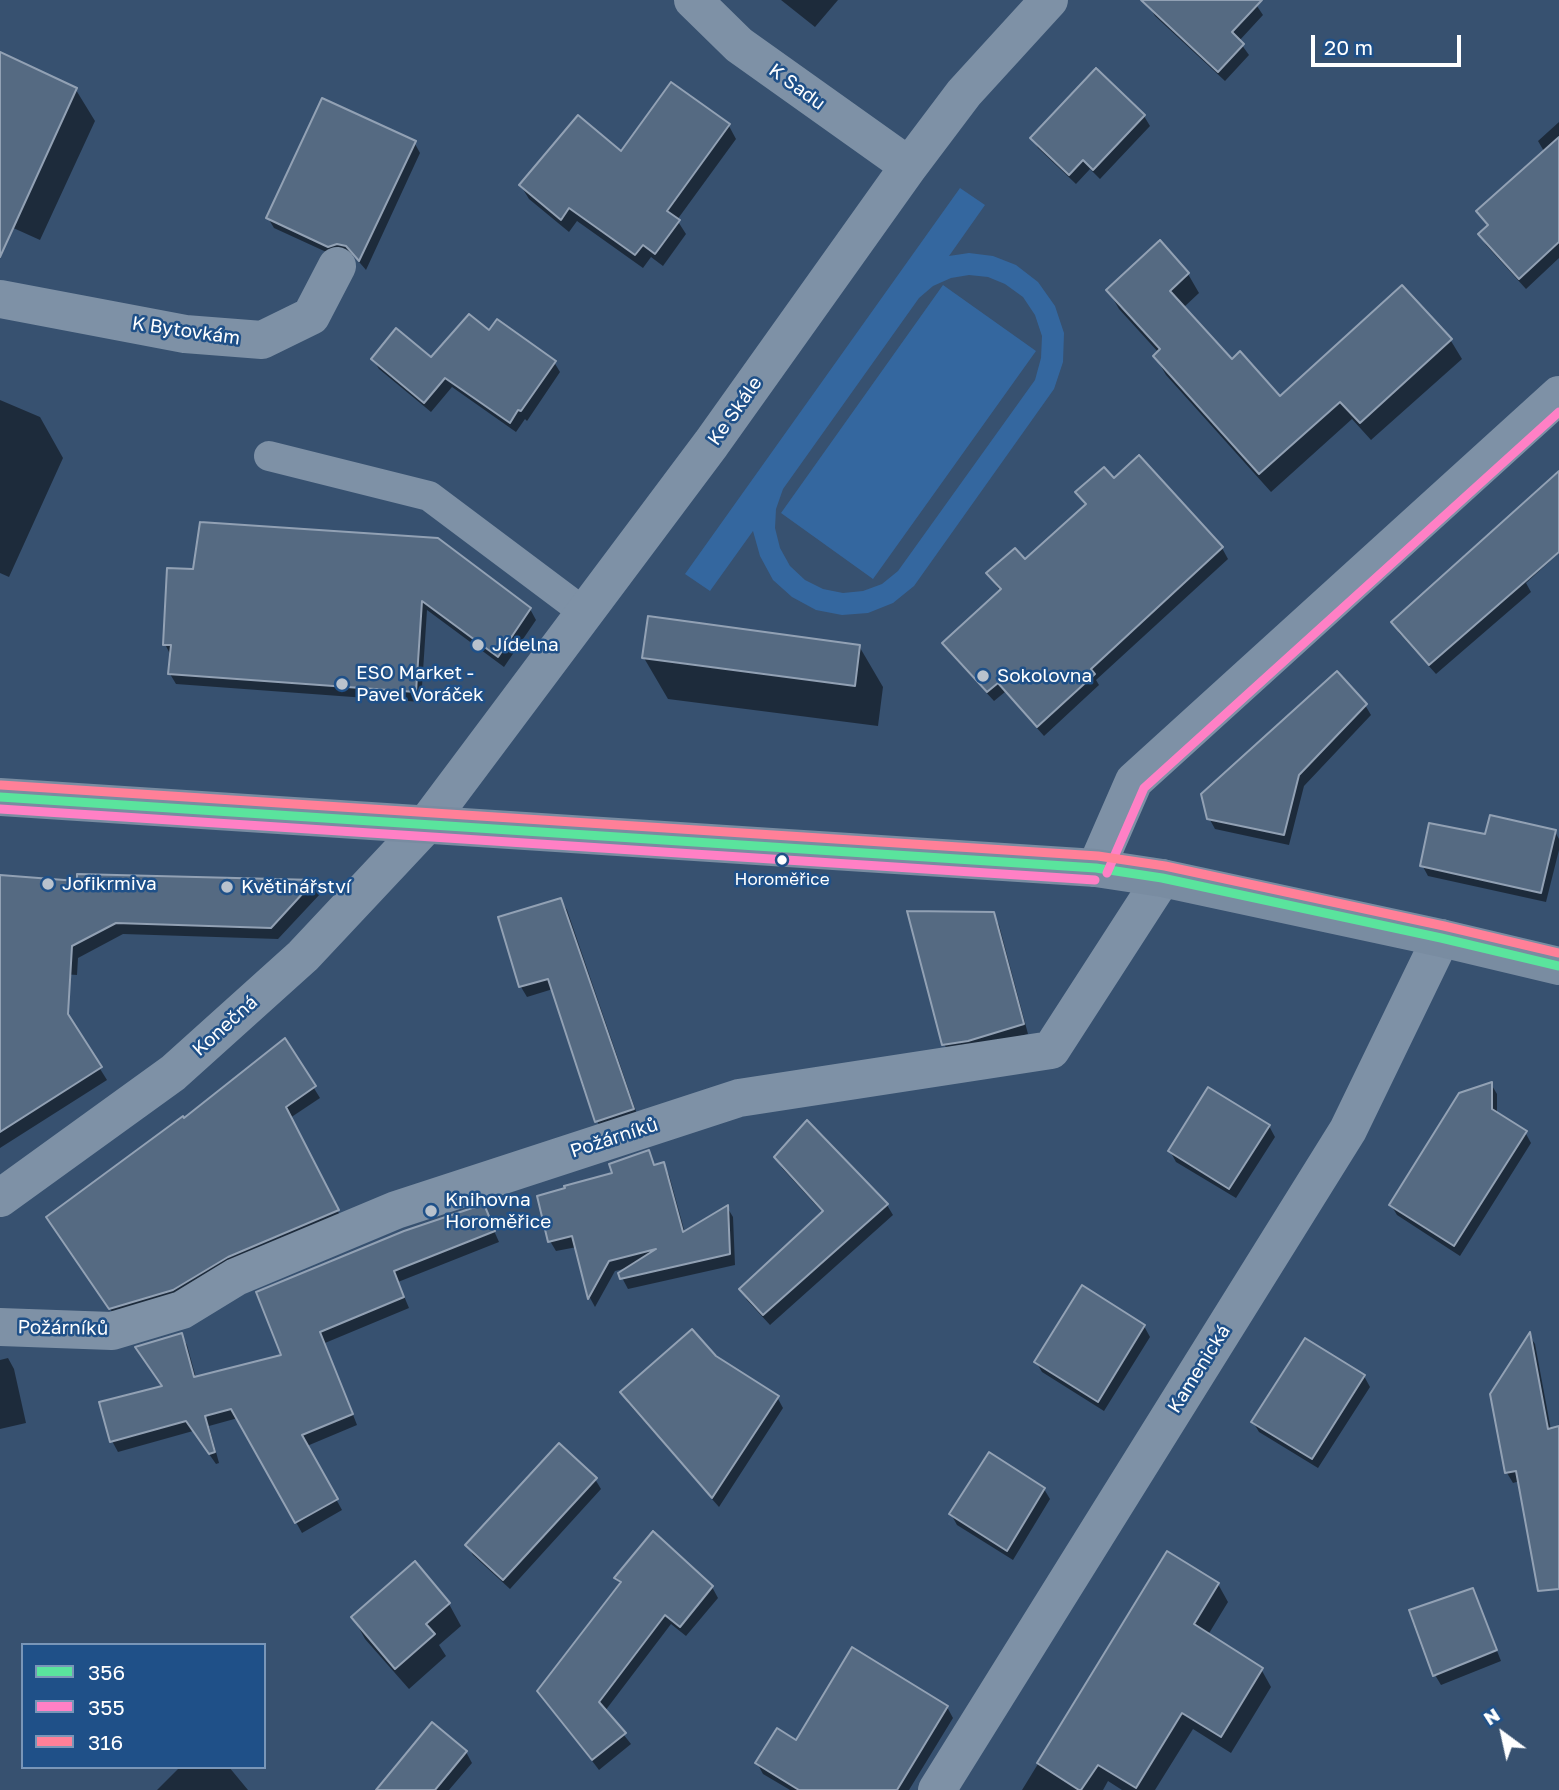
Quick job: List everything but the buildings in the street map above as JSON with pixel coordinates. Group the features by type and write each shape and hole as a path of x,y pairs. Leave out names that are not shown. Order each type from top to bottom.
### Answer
{"main road":[{"path":"0,797 1096,868 1162,878 1559,966"}],"street":[{"name":"K Sadu","path":"692,0 739,45 909,166"},
{"name":"Ke Skále","path":"425,825 711,444 964,93 1049,0"},
{"name":"K Bytovkám","path":"0,299 185,334 262,340 311,316 337,266"},
{"path":"1096,868 1134,781 1559,396"},
{"name":"Konečná","path":"0,1198 173,1073 303,956 425,825"},
{"name":"Požárníků","path":"0,1328 112,1331 182,1310 236,1277 396,1210 739,1098 1051,1050 1162,878"},
{"name":"Kamenická","path":"937,1790 1348,1130 1441,938"}],"lane":[{"path":"269,456 429,496 585,613"}],"shaded area":[{"path":"960,188 985,205 949,256 969,253 993,256 1016,265 1038,282 1055,306 1064,333 1063,362 1054,389 914,586 893,603 868,613 842,615 816,610 792,597 773,580 760,556 753,531 710,591 685,574","holes":["969,275 988,277 1005,284 1023,297 1035,315 1042,336 1041,358 1035,380 898,571 882,584 863,591 843,593 823,589 805,580 790,566 780,548 775,528 776,509 783,489 919,298 933,286 951,278"]},
{"path":"943,285 1036,351 873,579 781,513"}],"transit line":[{"name":"355","path":"1107,873 1144,788 1559,412"},
{"name":"316","path":"1,785 1098,856 1165,866 1559,953"},
{"name":"356","path":"0,797 1096,868 1162,878 1559,966"},
{"name":"355","path":"0,809 1095,880"}],"place":[{"name":"Jídelna","path":"478,645"},
{"name":"Sokolovna","path":"983,676"},
{"name":"ESO Market - Pavel Voráček","path":"342,684"},
{"name":"Horoměřice","path":"782,860"},
{"name":"Jofikrmiva","path":"48,884"},
{"name":"Květinářství","path":"227,887"},
{"name":"Knihovna Horoměřice","path":"431,1211"}]}
